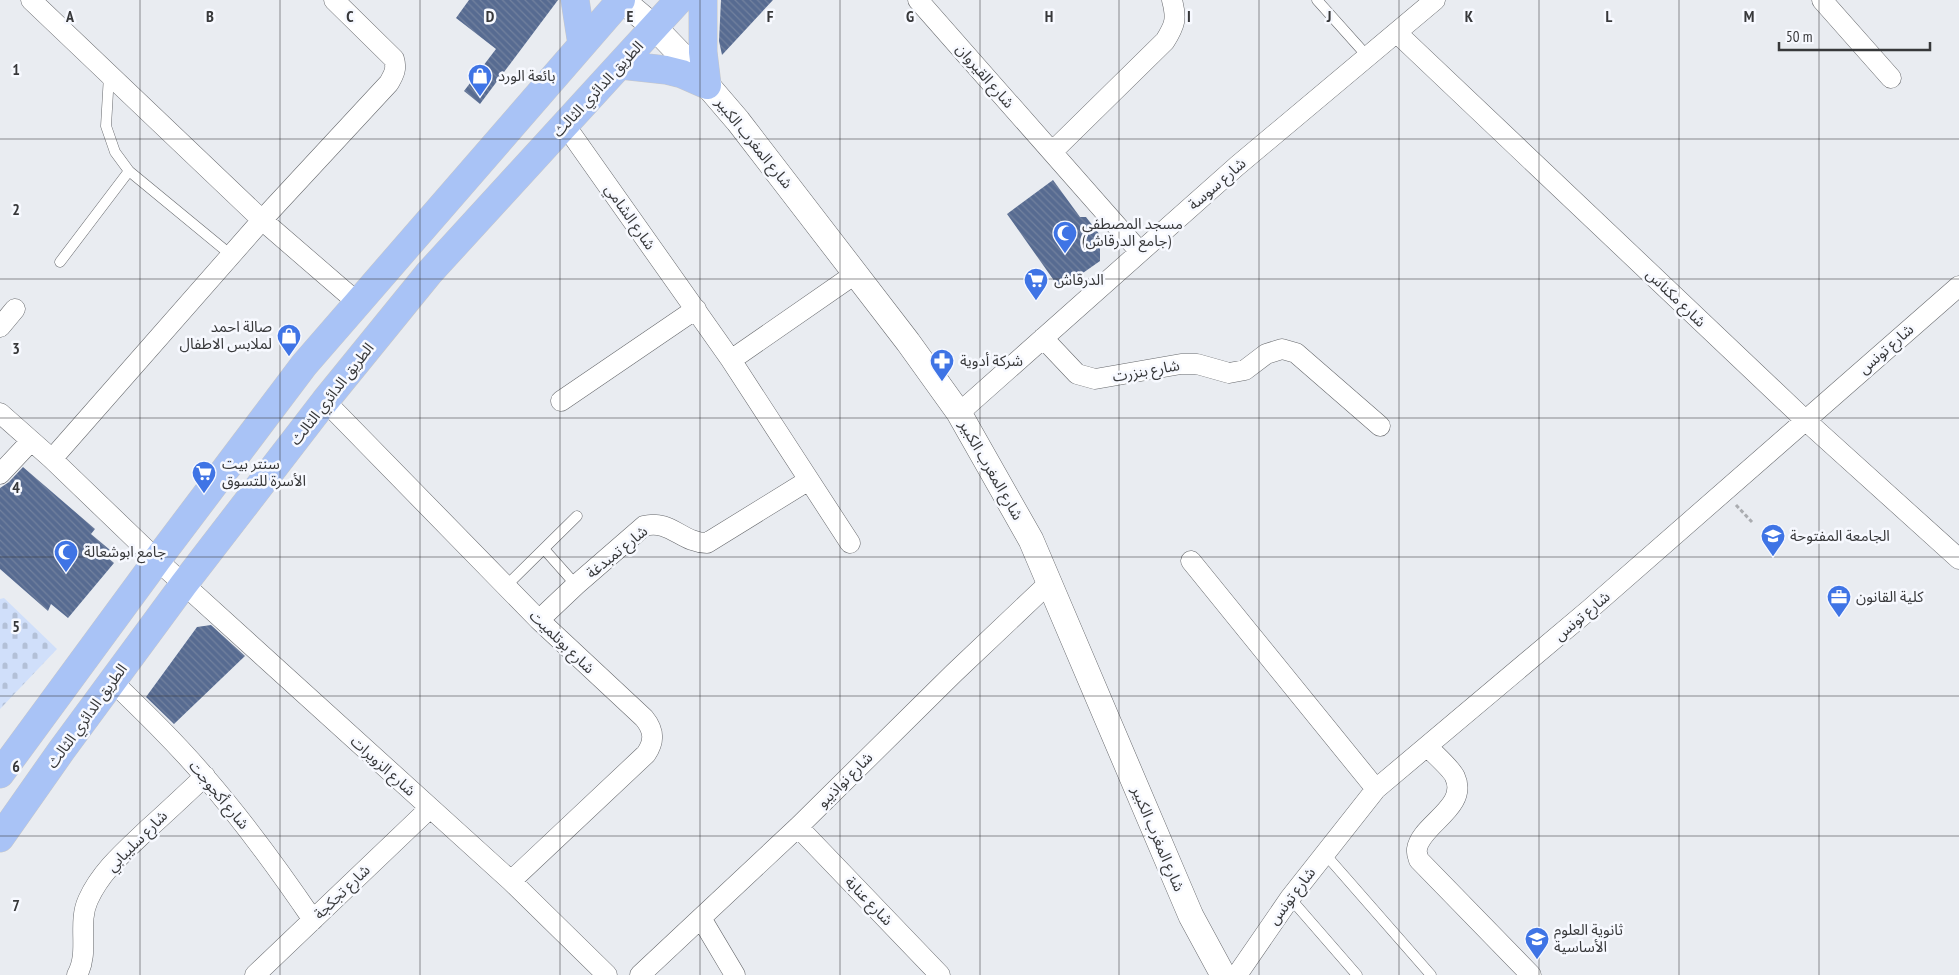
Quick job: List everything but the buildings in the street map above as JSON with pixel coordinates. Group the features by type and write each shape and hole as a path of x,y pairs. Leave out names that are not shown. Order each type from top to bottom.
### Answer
{"main road":[{"path":"575,0 582,45"},
{"path":"3,765 304,365 621,0"},
{"name":"الطريق الدائري الثالث","path":"0,838 184,584 325,401 429,273 679,0"},
{"path":"703,0 703,52 707,85"},
{"path":"620,65 666,70 682,74 707,85"}],"street":[{"path":"31,0 262,220 358,303"},
{"path":"52,459 262,220 389,83 396,66 389,52 334,0"},
{"name":"شارع المغرب الكبير","path":"621,0 655,28 707,85 780,175 908,342 959,413 1031,540 1191,916 1223,975"},
{"name":"شارع القيروان","path":"918,0 1140,252"},
{"path":"1052,152 1165,41 1172,30 1176,16 1172,0"},
{"name":"شارع سوسة","path":"959,413 1237,166 1398,33 1435,0"},
{"path":"1822,0 1890,78"},
{"name":"شارع مكناس","path":"1398,33 1804,420 1959,559"},
{"name":"شارع الشامي","path":"565,125 731,360 850,544"},
{"path":"731,360 855,274"},
{"name":"شارع تونس","path":"1237,975 1290,898 1376,789 1590,610 1804,420 1959,286"},
{"path":"0,327 15,309"},
{"path":"561,401 696,309"},
{"name":"شارع بنزرت","path":"1043,338 1077,374 1095,379 1181,364 1197,364 1229,373 1245,370 1266,354 1282,350 1289,351 1296,353 1380,426"},
{"name":"شارع بوتلميت","path":"325,401 539,620 649,724 653,738 646,754 511,881"},
{"name":"شارع الزويرات","path":"0,413 52,459 157,560 429,809 511,881 607,975"},
{"path":"0,474 31,441"},
{"name":"شارع تمبدغة","path":"539,620 644,526 662,525 692,541 708,543 809,480"},
{"path":"1191,562 1376,789"},
{"name":"شارع نواذيبو","path":"640,975 798,827 947,680 1049,583"},
{"name":"شارع أكجوجت","path":"112,681 170,738 205,776 276,864 313,920"},
{"path":"1427,746 1455,777 1457,788 1455,800 1419,842 1416,850 1419,860 1532,975"},
{"name":"شارع سليبابي","path":"77,975 81,968 83,952 85,910 93,890 116,859 205,776"},
{"name":"شارع تجكجة","path":"255,975 429,809"},
{"name":"شارع عنابة","path":"798,827 940,975"},
{"path":"701,918 735,975"}],"lane":[{"path":"1317,0 1368,57"},
{"path":"109,74 106,126 115,152 128,170 231,255"},
{"path":"60,262 128,170"},
{"path":"506,586 577,516"},
{"path":"544,549 576,585"},
{"path":"1325,854 1432,975"},
{"path":"1290,898 1357,975"}],"green space":[{"path":"4,598 57,649 0,709 0,599"}],"place":[{"name":"بائعة الورد","path":"480,97"},
{"name":"مسجد المصطفى (جامع الدرقاش)","path":"1065,254"},
{"name":"الدرقاش","path":"1036,301"},
{"name":"صالة احمد لملابس الاطفال","path":"289,357"},
{"name":"شركة أدوية","path":"942,382"},
{"name":"سنتر بيت الأسرة للتسوق","path":"204,494"},
{"name":"الجامعة المفتوحة","path":"1773,557"},
{"name":"جامع ابوشعالة","path":"66,573"},
{"name":"كلية القانون","path":"1839,618"},
{"name":"ثانوية العلوم الأساسية","path":"1537,960"}]}
